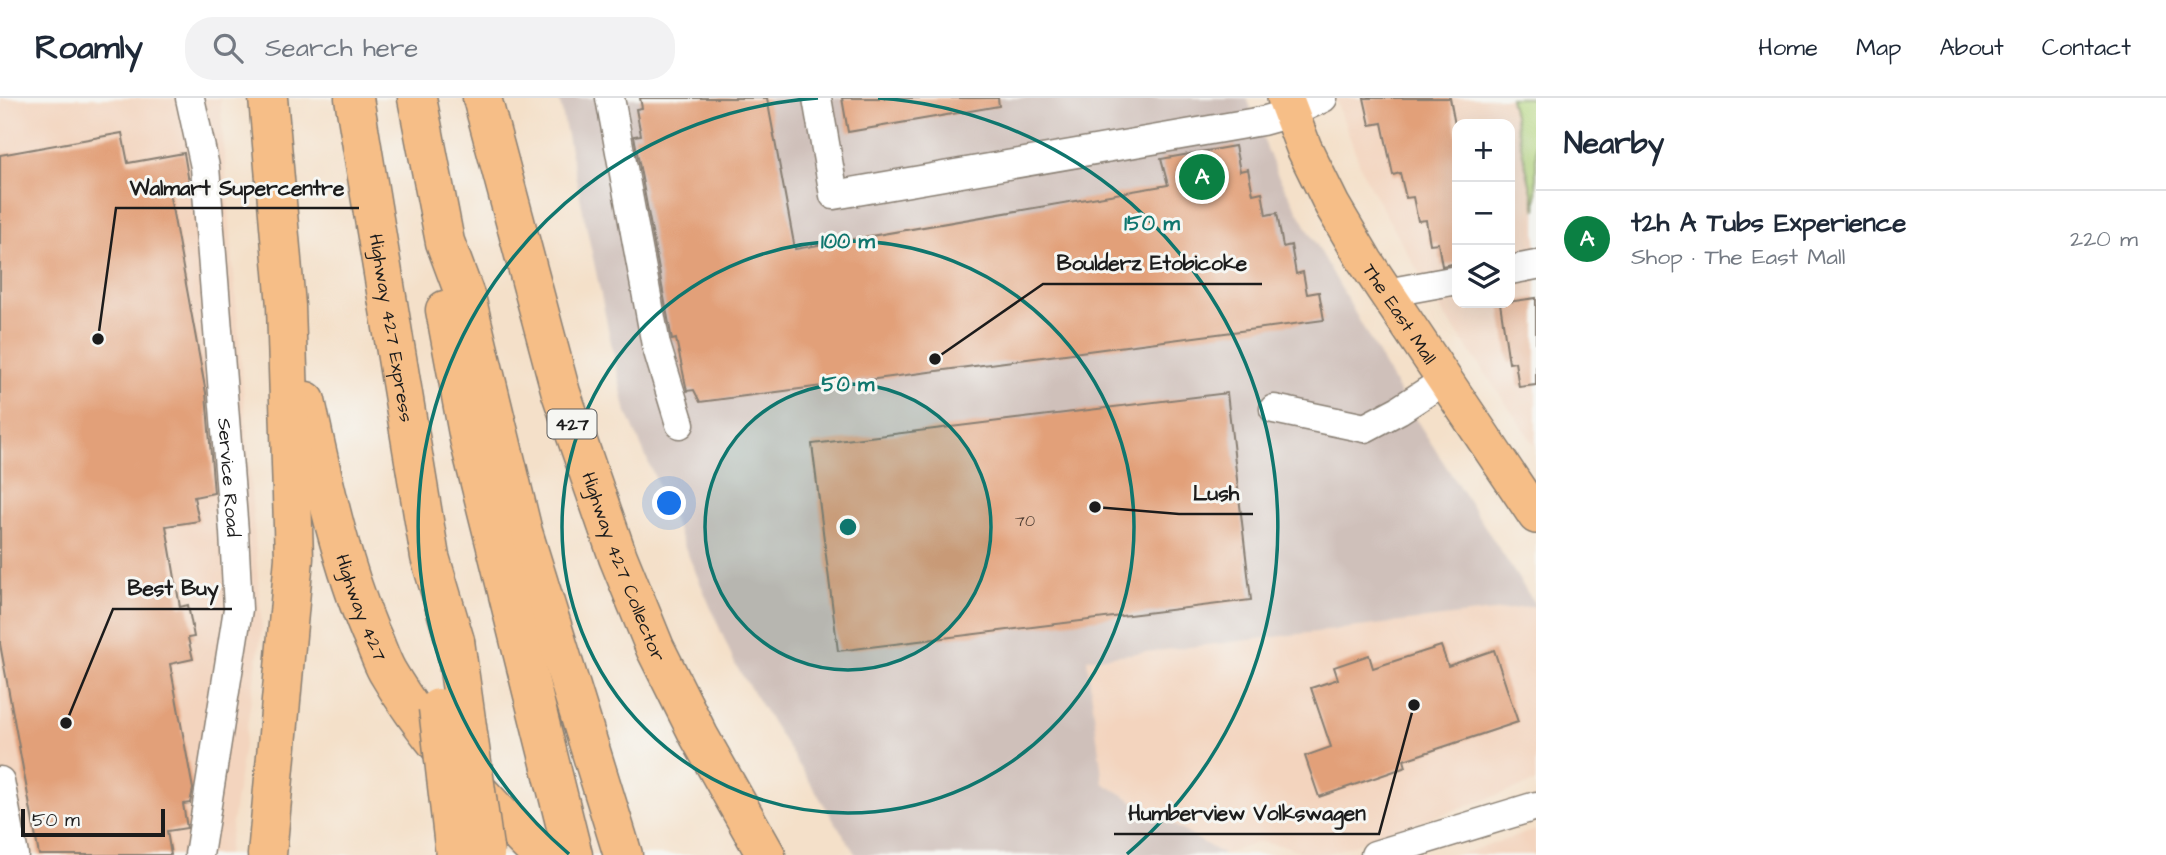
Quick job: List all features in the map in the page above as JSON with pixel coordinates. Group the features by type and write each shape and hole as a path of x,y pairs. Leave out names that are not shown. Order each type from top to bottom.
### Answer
{"highway":[{"name":"Highway 427 Express","path":"354,98 443,642"},
{"path":"417,98 445,242 467,301 523,532 617,839"},
{"name":"Highway 427 Collector","path":"482,98 561,393 618,557 655,648 699,736 765,855"},
{"path":"267,855 294,558 286,306 269,100"},
{"path":"445,242 444,306 469,439 573,855"},
{"name":"Highway 427","path":"286,306 323,484 352,589 386,669 418,719 495,811 540,855"},
{"path":"443,642 455,855"},
{"path":"443,642 485,855"},
{"path":"699,736 791,855"}],"main road":[{"name":"The East Mall","path":"1288,106 1304,148 1332,205 1386,293 1533,506"}],"street":[{"name":"Service Road","path":"190,98 205,167 238,608 199,855"},
{"path":"611,98 656,345 680,424"},
{"path":"817,98 834,195 1262,121 1288,106 1323,98"},
{"path":"1515,269 1536,265"},
{"path":"1386,293 1452,281"},
{"path":"1274,409 1364,428 1399,410 1445,380"},
{"path":"0,781 14,855"},
{"path":"1375,855 1536,806"}],"shaded area":[{"path":"0,98 220,98 262,629 227,855 0,855"},
{"path":"559,98 1247,98 1277,174 1406,404 1536,606 1087,659 1103,783 1224,855 856,855 735,664 625,408"},
{"path":"1335,98 1536,98 1536,447 1435,301 1365,178"},
{"path":"1536,606 1536,782 1324,855 1311,855 1285,846 1258,842 1224,855 1103,783 1086,659"},
{"path":"1536,830 1536,855 1457,855"}],"green space":[{"path":"1510,98 1536,98 1536,210 1515,119"}],"building":[{"path":"640,98 767,98 795,249 1168,185 1161,159 1235,146 1240,171 1248,169 1253,194 1262,192 1266,215 1277,213 1283,247 1291,245 1296,274 1303,272 1307,294 1319,292 1324,320 700,402 694,390 687,391 676,339 672,340 634,136 641,135 636,109 642,108"},
{"path":"842,98 998,98 999,106 848,132"},
{"path":"1364,98 1450,98 1454,119 1452,264 1442,266 1438,243 1430,244 1426,220 1418,221 1413,197 1406,198 1400,173 1393,175 1382,123 1370,125"},
{"path":"122,133 128,163 184,153 189,182 168,186 206,393 214,493 194,497 199,521 166,526 180,607 188,605 194,637 188,638 193,659 170,664 193,789 190,803 183,804 187,828 167,831 171,855 39,855 0,644 0,155"},
{"path":"1536,298 1536,385 1519,387 1515,362 1509,363 1501,308 1515,308 1515,301"},
{"path":"1227,393 1251,600 838,651 812,444"},
{"path":"1441,646 1448,666 1494,650 1518,722 1404,760 1406,767 1319,797 1305,756 1331,747 1311,688 1338,679 1334,667 1369,655 1373,668"}],"place":[{"name":"t2h A Tubs Experience","path":"1202,177"},
{"name":"Walmart Supercentre","path":"98,339"},
{"name":"Boulderz Etobicoke","path":"935,359"},
{"name":"Lush","path":"1095,507"},
{"name":"Humberview Volkswagen","path":"1414,705"},
{"name":"Best Buy","path":"66,723"}]}
